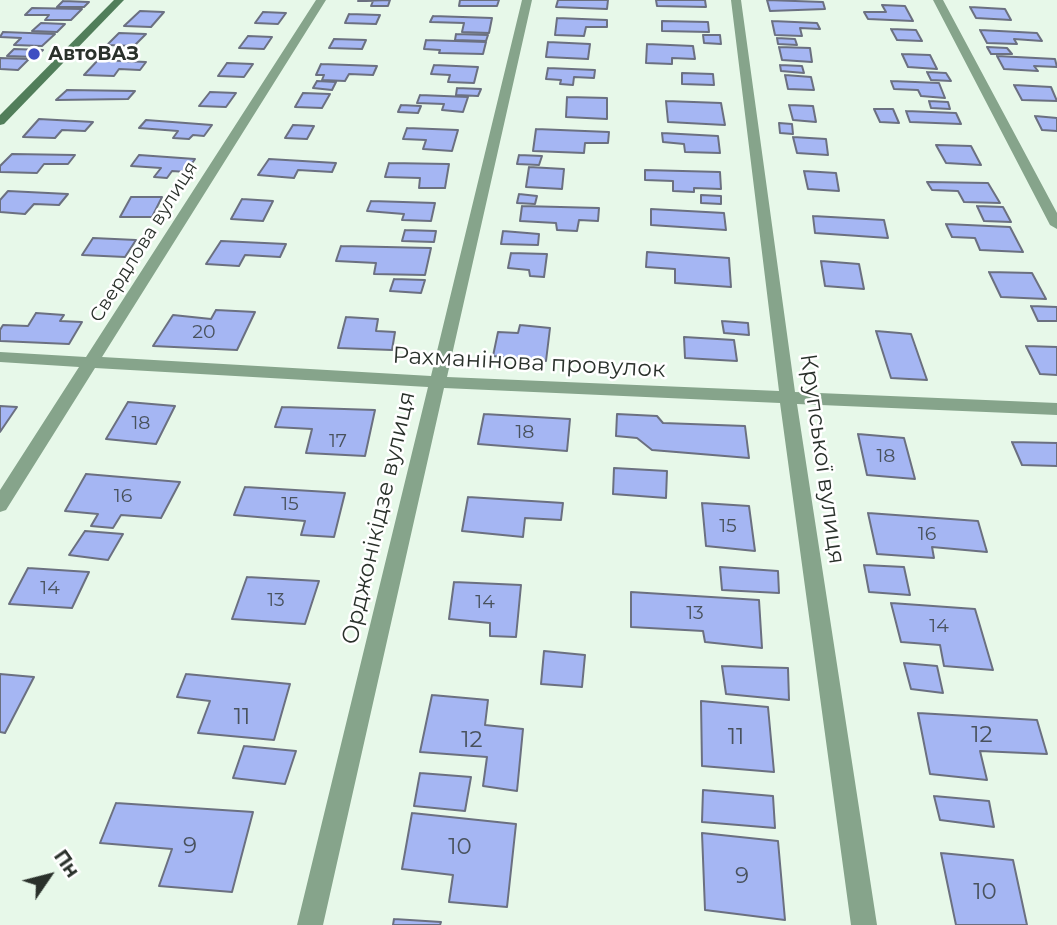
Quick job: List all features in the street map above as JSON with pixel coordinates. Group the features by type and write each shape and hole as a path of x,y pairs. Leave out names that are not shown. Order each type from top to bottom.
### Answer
{"street":[{"path":"0,122 118,0"},
{"name":"Свердлова вулиця","path":"0,505 321,0"},
{"name":"Орджонікідзе вулиця","path":"310,925 527,0"},
{"name":"Крупської вулиця","path":"736,0 788,398 864,925"},
{"path":"938,0 1057,225"},
{"name":"Рахманінова провулок","path":"0,357 436,382 1057,409"}],"building":[{"path":"390,0 388,6 371,6 373,1 358,1"},
{"path":"460,0 499,0 497,6 459,6"},
{"path":"558,0 608,0 607,9 556,7"},
{"path":"656,0 705,0 706,7 657,6"},
{"path":"767,0 823,2 825,9 770,11"},
{"path":"63,1 89,2 84,7 57,7"},
{"path":"882,5 905,6 913,21 868,19 864,12 886,12"},
{"path":"970,7 1005,9 1011,20 976,18"},
{"path":"32,8 82,9 71,20 45,20 49,15 25,15"},
{"path":"140,11 164,12 151,27 124,26"},
{"path":"263,12 286,13 278,24 255,23"},
{"path":"349,14 380,15 376,24 345,23"},
{"path":"433,16 492,18 489,33 462,32 464,23 430,22"},
{"path":"557,18 607,20 607,27 586,27 584,36 555,35"},
{"path":"662,21 708,22 709,32 662,31"},
{"path":"772,21 817,23 820,29 800,28 802,36 775,35"},
{"path":"41,23 65,24 57,32 32,31"},
{"path":"891,29 916,30 922,41 897,40"},
{"path":"980,30 1037,33 1042,41 1014,39 1017,44 987,43"},
{"path":"3,32 55,34 42,46 14,45 21,38 0,37"},
{"path":"119,33 146,34 134,46 107,45"},
{"path":"456,34 488,35 486,41 455,40"},
{"path":"703,35 720,35 721,44 704,43"},
{"path":"248,36 272,37 264,49 239,48"},
{"path":"777,38 795,39 797,45 778,44"},
{"path":"334,39 366,40 362,49 329,48"},
{"path":"426,40 486,42 483,54 439,53 440,50 424,49"},
{"path":"548,42 590,44 588,59 546,57"},
{"path":"647,44 693,46 695,59 672,58 672,64 646,63"},
{"path":"779,47 810,48 812,62 782,60"},
{"path":"987,47 1007,48 1012,54 991,54"},
{"path":"14,49 43,50 35,57 7,56"},
{"path":"902,54 930,55 937,69 908,67"},
{"path":"997,56 1055,59 1057,67 1034,66 1038,71 1004,69"},
{"path":"0,58 29,59 18,70 0,69"},
{"path":"98,60 146,62 140,70 119,69 114,76 84,75"},
{"path":"227,63 253,64 244,77 218,76"},
{"path":"321,64 377,66 373,75 349,74 345,81 322,80 324,75 316,75"},
{"path":"434,65 478,67 474,83 448,82 450,75 431,74"},
{"path":"780,65 802,66 804,73 781,71"},
{"path":"548,68 595,70 594,78 574,77 573,85 560,84 561,80 546,79"},
{"path":"927,72 946,73 951,81 931,80"},
{"path":"682,73 713,74 714,85 682,84"},
{"path":"785,75 811,77 814,90 788,89"},
{"path":"317,81 336,82 332,90 313,88"},
{"path":"891,81 939,83 945,98 921,96 918,90 894,89"},
{"path":"1014,85 1051,87 1057,101 1022,100"},
{"path":"457,88 481,89 478,96 456,95"},
{"path":"67,90 135,91 128,99 56,100"},
{"path":"210,92 236,93 226,107 199,106"},
{"path":"303,93 330,94 322,108 295,107"},
{"path":"420,95 468,97 463,112 442,110 444,104 417,103"},
{"path":"567,97 607,98 607,119 566,117"},
{"path":"666,101 721,103 725,125 668,122"},
{"path":"929,101 948,102 950,109 931,108"},
{"path":"401,105 421,106 418,113 398,112"},
{"path":"789,105 813,106 816,122 793,120"},
{"path":"874,109 893,109 899,123 880,122"},
{"path":"906,111 956,113 961,124 910,122"},
{"path":"1035,116 1057,118 1057,131 1042,130"},
{"path":"39,119 93,122 85,131 62,130 55,138 23,137"},
{"path":"146,120 212,125 204,136 173,138 178,131 139,128"},
{"path":"779,123 792,124 793,134 780,133"},
{"path":"293,125 314,126 307,139 285,138"},
{"path":"407,128 458,130 452,151 423,149 426,140 403,139"},
{"path":"536,129 609,132 608,143 585,143 584,153 533,151"},
{"path":"662,133 718,136 720,153 685,152 684,144 663,142"},
{"path":"793,137 826,139 828,155 797,153"},
{"path":"936,145 971,146 981,165 946,163"},
{"path":"12,154 75,155 68,164 44,164 37,173 0,172 0,166"},
{"path":"139,155 195,159 186,172 172,171 167,178 154,177 161,168 131,166"},
{"path":"519,155 542,156 539,165 517,164"},
{"path":"269,159 336,163 332,172 298,170 294,178 258,175"},
{"path":"389,163 449,164 445,188 419,188 420,178 385,177"},
{"path":"529,167 564,169 562,189 526,187"},
{"path":"645,170 720,172 721,189 694,188 694,192 673,191 673,181 645,180"},
{"path":"804,171 836,173 839,191 808,189"},
{"path":"927,182 988,183 1000,203 964,202 958,191 932,190"},
{"path":"8,191 68,194 59,205 34,204 25,214 0,212 0,200"},
{"path":"519,194 537,196 535,204 517,203"},
{"path":"701,195 721,196 721,204 701,203"},
{"path":"131,197 162,197 152,217 120,217"},
{"path":"242,199 273,201 263,221 231,219"},
{"path":"371,201 435,203 431,221 402,220 404,214 367,211"},
{"path":"522,206 599,208 598,221 579,220 577,231 557,230 556,223 520,221"},
{"path":"977,206 1003,207 1011,222 984,221"},
{"path":"651,209 724,213 726,230 651,225"},
{"path":"813,216 884,220 888,238 815,233"},
{"path":"946,224 1010,227 1023,252 980,250 975,238 952,237"},
{"path":"405,230 436,231 434,242 402,241"},
{"path":"503,231 539,234 538,245 501,244"},
{"path":"93,238 136,240 125,257 82,255"},
{"path":"221,241 286,244 280,257 245,255 239,266 206,264"},
{"path":"341,246 431,248 425,275 374,274 376,263 336,261"},
{"path":"647,252 729,258 731,287 675,283 675,269 646,267"},
{"path":"511,253 547,254 544,277 530,276 529,270 508,268"},
{"path":"821,261 859,264 864,289 825,286"},
{"path":"989,272 1032,273 1046,299 1001,297"},
{"path":"394,279 425,280 421,293 390,291"},
{"path":"1031,306 1057,307 1057,321 1038,321"},
{"path":"216,310 255,312 237,350 153,346 173,315 211,319"},
{"path":"36,313 64,315 60,321 82,322 69,344 0,341 3,325 28,326"},
{"path":"346,317 378,319 376,331 395,332 392,350 338,348"},
{"path":"722,321 748,323 749,335 724,333"},
{"path":"520,325 550,328 546,361 493,356 498,332 518,333"},
{"path":"876,331 911,334 927,380 891,378"},
{"path":"684,337 734,340 737,361 685,358"},
{"path":"1026,346 1057,347 1057,375 1040,374"},
{"path":"128,402 175,406 156,444 106,439"},
{"path":"0,406 17,407 0,432"},
{"path":"282,407 375,410 365,456 306,453 312,429 275,427"},
{"path":"484,414 570,419 567,451 478,444"},
{"path":"617,414 657,416 663,423 745,426 749,458 652,450 637,438 616,436"},
{"path":"858,434 904,438 915,479 867,475"},
{"path":"1012,442 1057,443 1057,466 1022,465"},
{"path":"614,468 667,471 666,498 613,494"},
{"path":"86,474 180,482 161,518 121,515 113,528 91,526 98,514 65,511"},
{"path":"245,487 345,493 334,537 301,535 305,521 234,515"},
{"path":"468,497 563,503 561,520 525,518 523,537 462,531"},
{"path":"702,503 749,506 755,551 706,546"},
{"path":"868,513 978,521 987,552 932,547 934,558 877,554"},
{"path":"85,531 123,534 108,560 69,555"},
{"path":"864,565 904,567 910,595 869,592"},
{"path":"720,567 778,571 779,593 722,590"},
{"path":"28,568 89,572 72,608 9,604"},
{"path":"247,577 319,581 305,624 232,619"},
{"path":"454,582 521,585 516,637 490,636 490,623 449,619"},
{"path":"631,592 759,600 762,648 705,642 703,631 631,627"},
{"path":"891,603 975,609 993,670 944,666 940,645 901,642"},
{"path":"544,651 585,655 582,687 541,684"},
{"path":"904,663 937,666 943,693 911,689"},
{"path":"722,666 788,668 789,700 726,694"},
{"path":"0,674 34,677 5,733 0,732"},
{"path":"186,674 290,684 274,740 198,733 210,701 177,697"},
{"path":"432,695 488,700 485,725 523,729 517,791 483,786 487,757 420,752"},
{"path":"701,701 768,707 774,772 702,766"},
{"path":"918,713 1037,720 1047,754 980,751 987,780 930,774"},
{"path":"244,746 296,751 285,784 233,778"},
{"path":"420,773 471,777 465,811 414,806"},
{"path":"703,790 773,796 775,828 702,822"},
{"path":"934,796 989,801 994,827 940,820"},
{"path":"116,803 253,812 232,892 159,886 172,849 100,843"},
{"path":"412,813 516,824 507,907 449,902 453,875 402,869"},
{"path":"702,833 778,841 785,920 705,910"},
{"path":"941,853 1013,860 1027,925 956,925"},
{"path":"394,919 441,922 440,925 393,925"}],"place":[{"name":"АвтоВАЗ","path":"34,54"}]}
